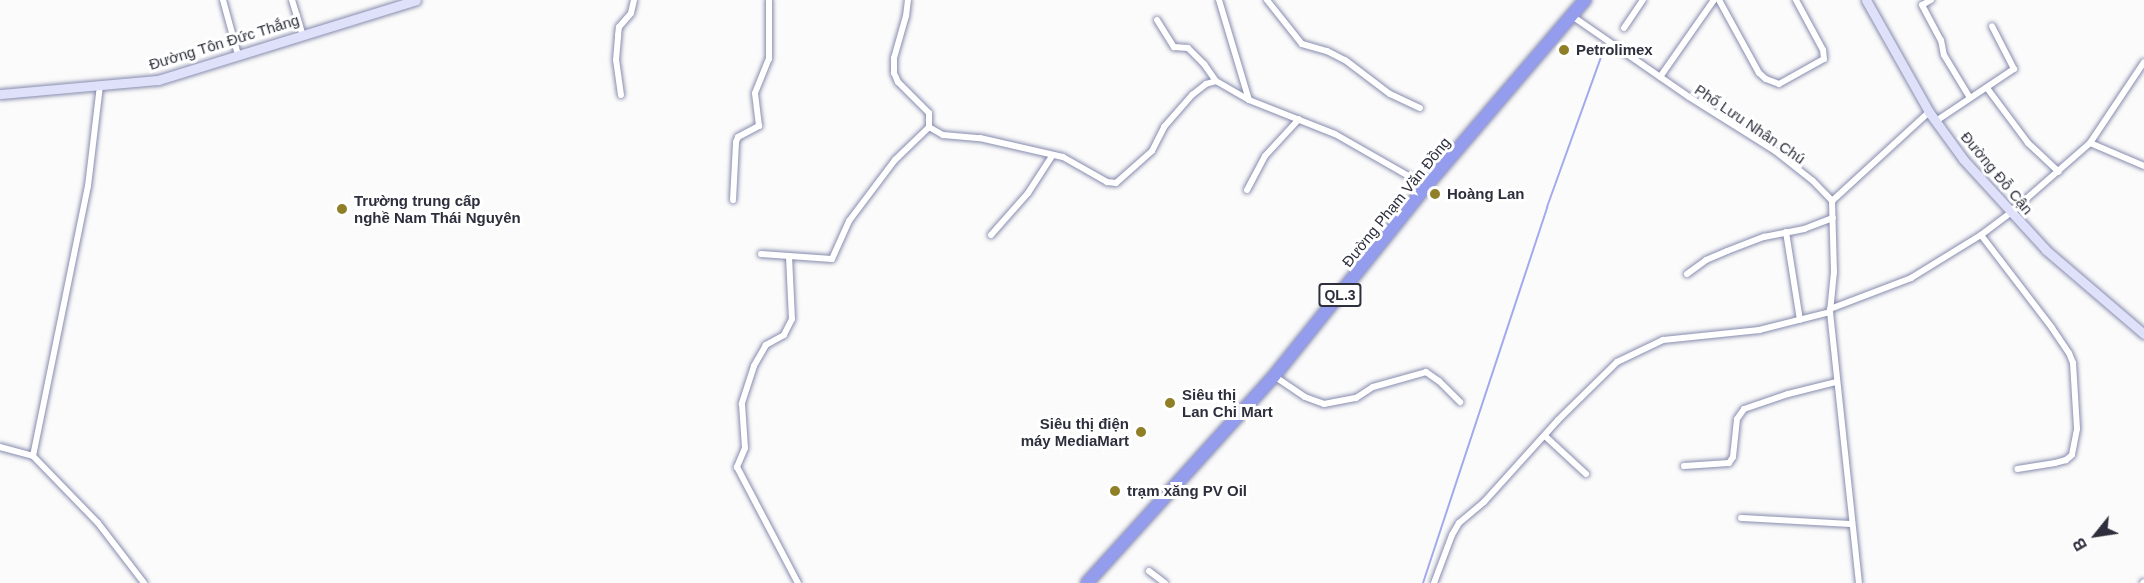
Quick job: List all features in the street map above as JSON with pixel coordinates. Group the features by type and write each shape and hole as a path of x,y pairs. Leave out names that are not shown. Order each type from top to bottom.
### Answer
{"highway":[{"name":"Đường Phạm Văn Đồng","path":"1087,583 1274,376 1426,186 1585,0"}],"main road":[{"name":"Đường Tôn Đức Thắng","path":"0,94 158,80 238,56 302,33 416,0"},
{"name":"Đường Đỗ Cận","path":"1866,0 1929,112 1963,159 2010,213 2093,293 2144,334"}],"street":[{"path":"223,0 238,56"},
{"path":"292,0 302,33"},
{"path":"621,95 616,60 619,27 631,13 634,0"},
{"path":"733,200 736,142 738,137 759,126 755,93 769,59 769,0"},
{"path":"761,254 832,259 849,221 895,160 929,127 929,113 898,82 894,73 894,58 908,0"},
{"path":"1219,0 1249,100"},
{"path":"1267,0 1302,44 1327,51 1345,60 1390,94 1420,108"},
{"path":"1624,28 1643,0"},
{"path":"1660,77 1714,0"},
{"path":"1719,0 1759,73 1779,84 1824,59 1823,50 1796,0"},
{"path":"1932,0 1922,5 1941,40 1944,55 1970,98"},
{"name":"Phố Lưu Nhân Chú","path":"1572,16 1660,77 1775,151 1832,201"},
{"path":"1157,20 1174,47 1188,48 1204,64 1216,81 1249,100 1347,140 1426,186"},
{"path":"1936,121 2014,69 1992,26"},
{"path":"1434,583 1455,528 1484,502 1558,420 1617,362 1652,344 1673,338 1759,330 1800,320 1902,283 1981,235 2059,172 2090,143 2144,62"},
{"path":"929,127 944,135 962,139 980,138 1063,157 1107,182 1116,183 1152,151 1164,127 1192,95 1206,84 1216,81"},
{"path":"33,456 88,186 100,85"},
{"path":"1987,88 2028,143 2059,172"},
{"path":"1859,583 1830,310 1834,272 1832,201 1929,112"},
{"path":"1247,190 1265,156 1299,119"},
{"path":"2090,143 2144,166"},
{"path":"991,234 1028,193 1052,156"},
{"path":"1687,274 1727,251 1764,237 1804,229 1833,218"},
{"path":"1786,232 1800,320"},
{"path":"1981,235 2052,328 2073,363 2077,429 2072,455 2055,464 2017,468"},
{"path":"789,256 792,319 784,335 766,345 754,366 742,404 745,448 737,467 798,583"},
{"path":"1274,376 1305,397 1324,405 1356,398 1373,387 1426,372 1439,381 1460,402"},
{"path":"1684,466 1729,463 1733,457 1737,419 1744,409 1788,394 1836,382"},
{"path":"1545,436 1586,474"},
{"path":"0,447 33,456 98,523 144,583"},
{"path":"1741,518 1852,525"},
{"path":"1149,571 1165,583"}],"waterway":[{"path":"1423,583 1547,207 1606,43"}],"place":[{"name":"Petrolimex","path":"1564,50"},
{"name":"Hoàng Lan","path":"1435,194"},
{"name":"Trường trung cấp nghề Nam Thái Nguyên","path":"342,209"},
{"name":"Siêu thị Lan Chi Mart","path":"1170,403"},
{"name":"Siêu thị điện máy MediaMart","path":"1141,432"},
{"name":"trạm xăng PV Oil","path":"1115,491"}]}
